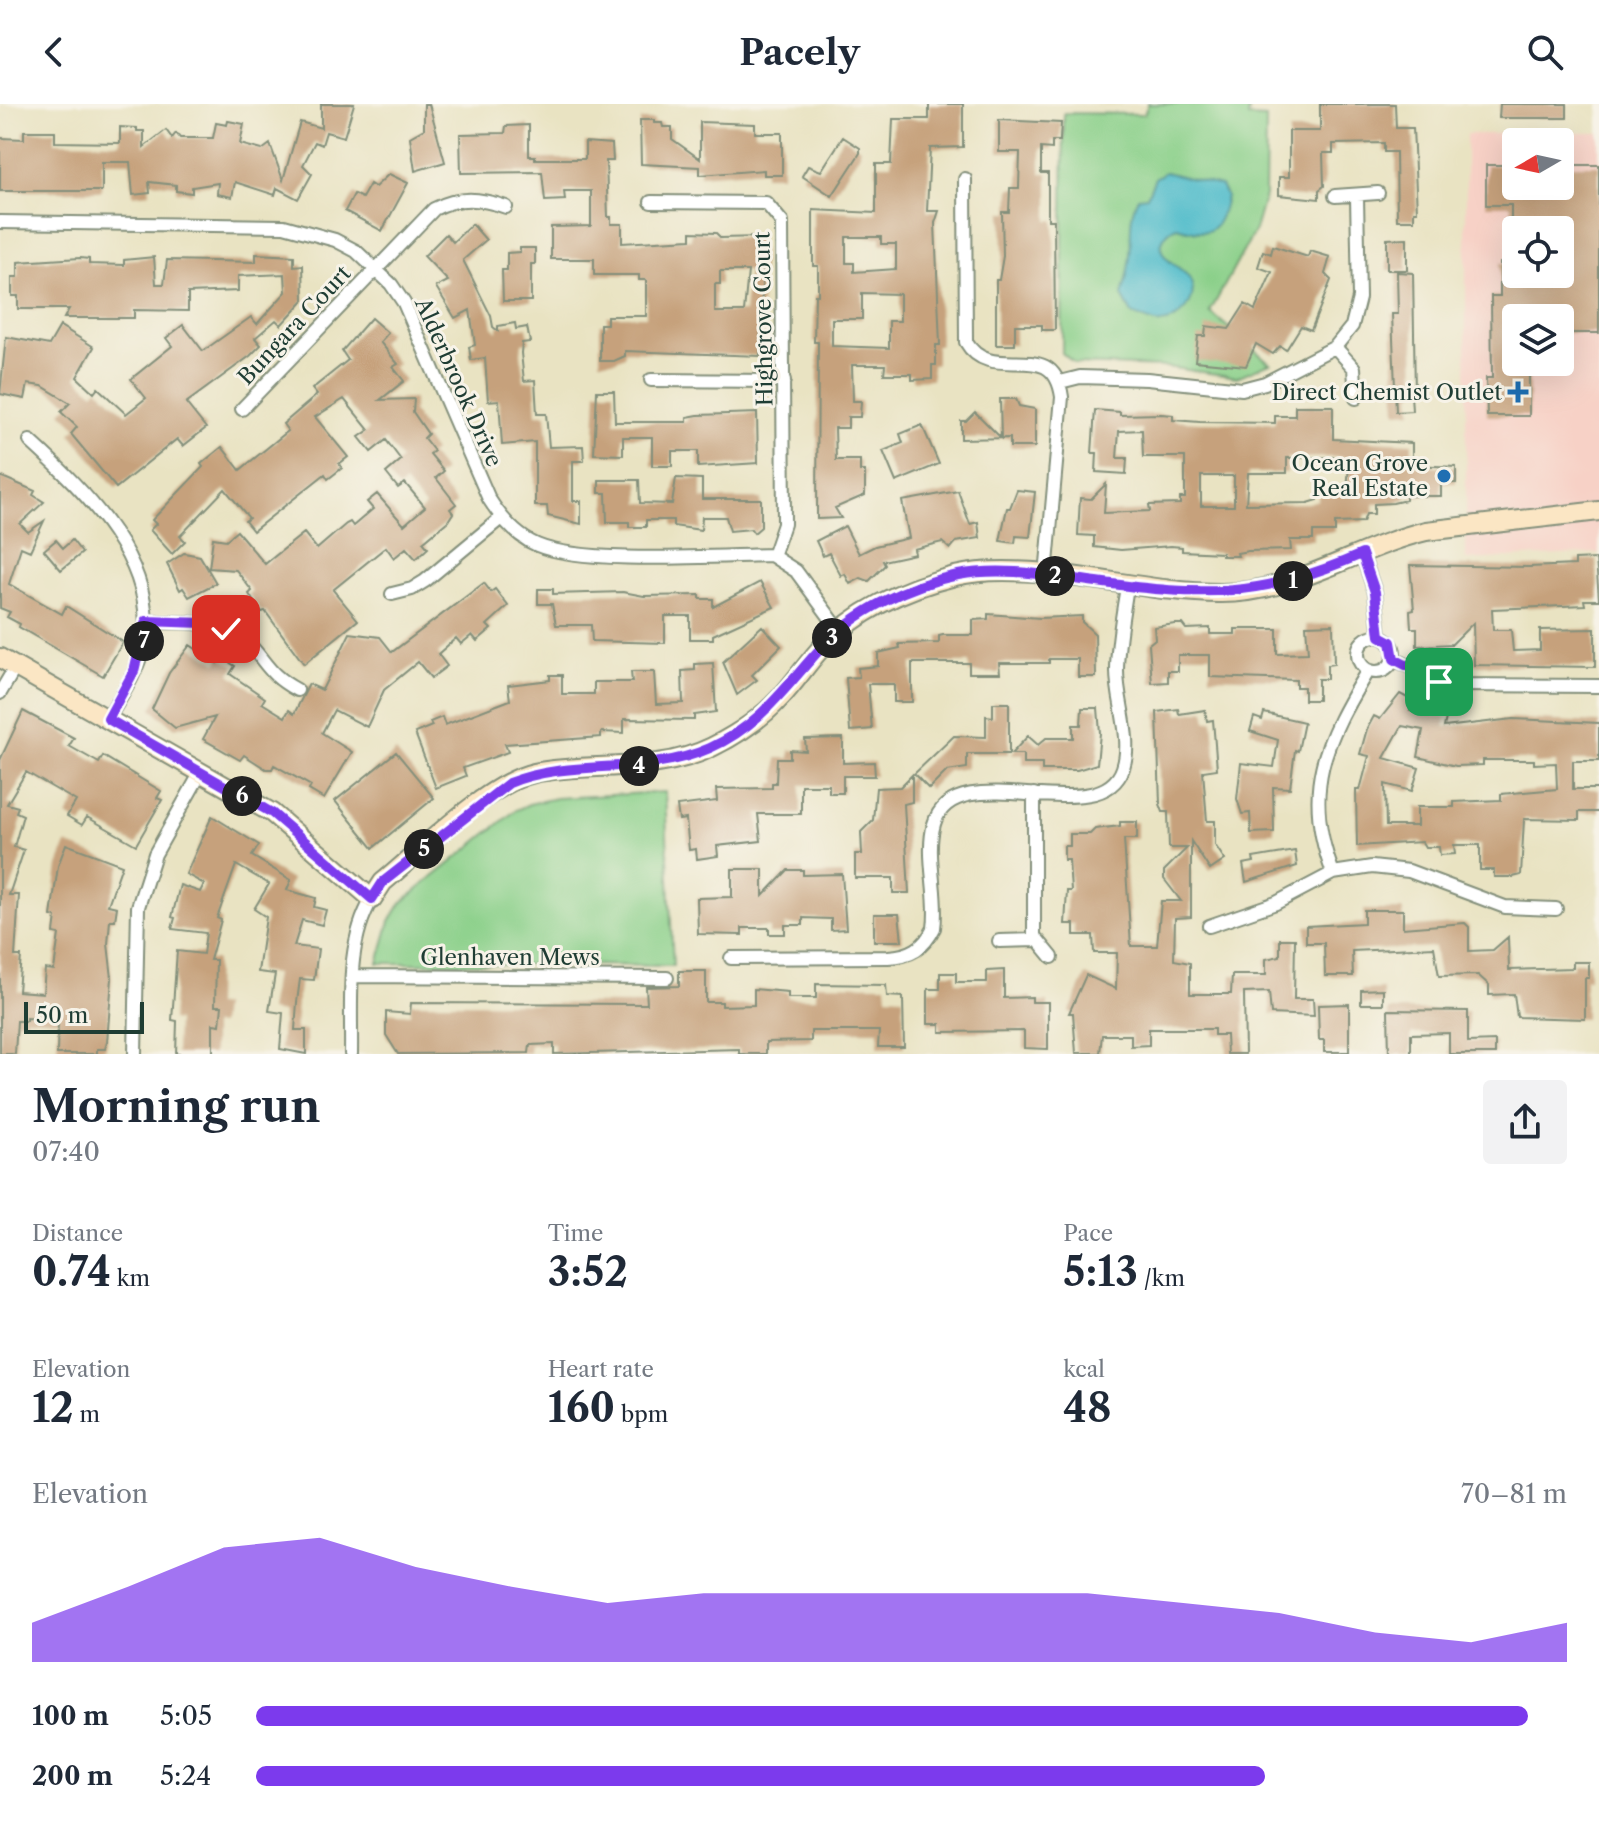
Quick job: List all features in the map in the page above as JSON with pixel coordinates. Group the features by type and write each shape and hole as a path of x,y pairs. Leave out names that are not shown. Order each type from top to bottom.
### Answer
{"street":[{"path":"965,179 966,342 974,356 987,362 1039,362 1054,372 1060,382 1062,397 1046,575"},
{"path":"1335,196 1357,197 1378,193"},
{"path":"1060,382 1080,377 1147,379 1242,389 1265,383 1335,347 1352,326 1359,298 1357,197"},
{"name":"Bungara Court","path":"242,409 426,216 443,205 473,198 506,207"},
{"name":"Highgrove Court","path":"651,202 766,203 779,214 783,232 784,524 773,556"},
{"name":"Alderbrook Drive","path":"0,222 284,226 335,240 375,267 391,284 409,312 484,488 501,518 535,544 578,555 773,556"},
{"path":"1335,347 1354,368 1356,398"},
{"path":"651,380 784,381"},
{"path":"30,441 57,466 133,561 144,591 146,621 134,671 108,719"},
{"path":"351,1054 352,976 359,929 383,882 509,783 532,774 631,768 687,756 712,747 781,698 840,631 906,591 957,575 1000,571 1221,594 1305,578 1400,537 1426,531 1599,511"},
{"path":"392,594 412,589 425,581 501,518"},
{"path":"1362,554 1375,592 1380,636"},
{"path":"773,556 796,571 840,631"},
{"path":"731,958 888,957 912,952 928,940 934,928 933,841 940,813 957,798 968,795 1095,793 1117,780 1123,769 1125,740 1117,671 1127,586"},
{"path":"146,621 202,623 226,629 247,642 274,677 297,690"},
{"path":"1380,636 1391,642 1394,659 1385,670 1368,670 1358,657 1365,640 1380,636"},
{"path":"1394,659 1448,685 1599,686"},
{"path":"0,693 8,662 272,813 372,899"},
{"path":"1333,873 1324,842 1316,787 1336,722 1368,670"},
{"path":"135,1054 138,907 155,854 201,772"},
{"path":"1034,794 1034,939 1052,957"},
{"path":"1209,926 1262,909 1333,873 1391,867 1505,907 1556,909"},
{"path":"999,941 1034,939"},
{"name":"Glenhaven Mews","path":"352,976 667,978"}],"shaded area":[{"path":"1574,133 1599,133 1599,553 1466,560 1466,134 1502,134 1502,200 1574,200"}],"green space":[{"path":"1148,104 1250,104 1248,117 1266,118 1265,195 1255,230 1210,312 1270,363 1237,377 1166,367 1075,364 1062,353 1064,113 1144,114"},
{"path":"665,792 673,966 378,963 390,921 401,903 516,810 556,798"}],"water":[{"path":"1165,172 1221,186 1226,196 1220,217 1212,229 1198,232 1177,227 1163,239 1161,247 1164,255 1185,273 1193,290 1184,311 1164,323 1156,323 1132,314 1122,296 1135,204 1138,197 1147,196 1155,178"}],"building":[{"path":"321,104 354,104 344,137 326,132 322,145 315,142 303,165 312,174 298,199 277,188 275,195 235,182 232,197 217,194 218,183 192,187 192,193 176,191 176,185 149,182 150,193 133,195 130,162 102,162 102,191 0,191 0,138 24,139 24,131 55,131 55,142 120,143 120,127 137,128 137,131 144,131 144,147 166,130 172,138 176,133 180,138 213,138 216,123 227,125 228,121 244,124 240,144 262,150 270,144 283,180 300,122 321,128"},
{"path":"424,104 429,104 445,162 415,171 410,137 424,129"},
{"path":"929,104 963,104 963,147 930,148 927,211 939,211 935,223 940,345 936,345 936,365 932,365 932,379 912,380 912,374 884,374 885,365 852,365 853,401 861,401 860,417 848,417 848,428 835,428 836,460 860,460 860,471 865,471 865,495 835,508 841,518 817,519 818,342 814,342 818,266 813,266 813,210 876,213 876,164 891,164 893,119 929,119","holes":["846,237 881,237 881,244 896,244 896,269 854,272 854,263 846,263","862,293 900,294 900,321 889,321 889,348 832,346 832,319 862,319"]},
{"path":"1320,104 1395,104 1396,128 1413,128 1417,211 1414,211 1414,220 1397,220 1396,152 1384,152 1384,143 1333,144 1333,153 1323,153 1324,186 1319,190 1319,199 1279,195 1279,177 1289,177 1289,131 1320,131"},
{"path":"1500,104 1567,104 1567,118 1499,118"},
{"path":"640,120 654,120 654,123 662,123 663,127 672,127 672,139 700,159 700,122 755,124 755,133 782,133 782,175 764,175 764,170 700,175 700,167 641,164"},
{"path":"999,120 1061,123 1060,141 1052,141 1052,149 1041,148 1041,173 1048,173 1048,220 1054,220 1055,330 1042,330 1042,325 1015,325 1015,345 996,345 996,280 999,280 1003,256 1002,212 1009,212 1010,188 1019,188 1020,152 999,152"},
{"path":"529,125 529,156 535,156 535,159 585,159 585,142 612,144 613,161 606,161 608,217 611,217 611,224 622,224 622,243 691,239 691,232 716,233 721,238 759,237 759,247 763,251 760,356 625,351 625,356 614,361 600,361 600,324 607,324 607,316 646,316 646,280 639,280 639,275 594,275 594,259 551,259 551,227 591,226 591,191 564,191 565,200 545,201 542,172 461,173 460,134 505,133 506,126","holes":["720,271 748,271 744,312 715,312 715,284 720,284"]},
{"path":"843,137 860,148 860,153 832,196 802,176 808,166 821,171"},
{"path":"1486,165 1502,165 1502,200 1574,200 1574,165 1599,165 1599,333 1574,333 1574,304 1502,304 1502,376 1529,376 1529,416 1487,416 1486,378 1492,378 1491,296 1500,296 1500,263 1502,288 1574,288 1574,216 1511,216 1511,205 1486,205"},
{"path":"389,174 408,183 382,231 345,211 354,194 362,198 370,184 375,187"},
{"path":"472,224 486,240 463,260 491,316 493,327 498,331 498,326 515,323 516,329 527,327 530,342 522,343 521,353 524,381 535,380 537,414 546,414 549,447 583,446 584,461 573,461 573,501 581,501 581,524 548,516 547,506 535,506 535,442 502,445 499,400 488,401 485,358 471,360 469,347 475,345 470,310 455,318 436,287 448,281 424,256 446,234 453,242"},
{"path":"1407,238 1407,270 1387,270 1387,239"},
{"path":"1273,246 1308,257 1310,251 1330,257 1325,274 1331,280 1311,330 1301,326 1286,350 1280,346 1273,354 1256,344 1246,366 1195,361 1198,336 1205,336 1206,326 1229,329 1245,304 1255,310 1272,272 1258,267 1263,251 1271,254"},
{"path":"520,248 535,248 535,264 531,264 531,301 503,301 502,270 507,270 507,253 520,252"},
{"path":"256,254 294,256 294,266 303,265 304,300 281,325 276,320 255,338 261,345 250,356 186,403 206,428 183,446 177,439 116,488 71,434 77,427 61,412 70,403 42,386 28,384 25,399 0,394 6,337 49,345 60,326 94,347 77,377 94,393 98,388 126,414 146,398 131,379 172,346 166,338 183,325 203,351 251,317 257,324 286,292 285,274 238,276 238,291 188,293 188,311 134,310 134,318 64,318 69,309 18,309 18,296 12,296 12,277 18,277 18,262 80,258 89,259 89,264 124,265 124,260 154,257 156,284 164,284 167,260 256,262"},
{"path":"1397,272 1413,273 1415,394 1411,394 1412,411 1396,412 1392,314 1398,314"},
{"path":"371,318 388,333 380,342 398,364 393,367 404,381 380,400 414,399 413,412 428,434 424,438 434,451 430,454 444,471 436,478 456,504 450,509 453,513 448,521 423,542 428,548 416,559 406,548 394,558 386,547 333,590 358,620 304,664 265,611 262,612 254,602 249,594 252,591 236,570 209,568 213,538 226,540 237,531 265,564 304,533 317,549 346,524 350,522 353,526 373,509 367,502 377,494 404,525 425,507 405,483 398,488 386,473 401,460 386,440 371,452 359,437 369,430 344,399 315,417 348,457 339,464 342,468 328,479 325,474 253,531 245,521 249,518 225,489 180,536 185,541 172,554 150,530 156,524 152,520 203,467 201,464 222,447 240,470 288,431 283,424 317,395 312,389 348,360 342,351"},
{"path":"597,391 614,391 615,422 687,422 687,417 698,415 757,413 758,463 698,467 698,451 672,451 672,466 652,466 652,437 623,437 623,455 594,454"},
{"path":"1000,399 1016,399 1019,406 1035,409 1035,447 1010,447 1010,438 961,439 961,421 966,421 975,412 1001,438"},
{"path":"1295,406 1333,406 1333,439 1412,443 1412,465 1456,467 1456,483 1441,483 1441,496 1406,496 1406,500 1374,504 1374,514 1366,514 1363,522 1335,523 1335,532 1313,532 1313,540 1290,540 1291,550 1248,551 1237,553 1238,556 1222,556 1222,553 1182,551 1182,547 1171,546 1121,550 1094,547 1094,536 1078,535 1080,498 1091,499 1106,484 1104,513 1150,511 1149,505 1180,504 1180,498 1185,498 1185,457 1143,457 1142,430 1119,431 1117,458 1127,458 1126,474 1096,472 1097,453 1092,453 1095,410 1120,412 1120,415 1173,415 1173,420 1200,422 1275,423 1275,416 1295,416","holes":["1345,457 1345,464 1349,464 1347,492 1318,492 1318,500 1308,503 1246,504 1248,473 1287,473 1287,458","1201,476 1234,476 1234,506 1201,506"]},
{"path":"922,425 939,464 896,482 883,451 903,443 900,434"},
{"path":"0,476 35,491 33,495 44,502 20,524 28,532 44,521 30,551 21,547 9,584 62,614 66,606 123,642 103,676 19,627 20,624 7,617 10,612 0,608"},
{"path":"676,478 702,479 702,499 761,499 761,527 754,533 751,529 730,531 726,517 702,517 701,530 673,526 673,520 646,520 646,527 629,527 629,522 607,522 606,493 599,493 599,480 639,480 640,503 672,504"},
{"path":"1017,490 1035,492 1030,537 1016,536 1015,543 1000,541 1007,508 1010,508"},
{"path":"958,491 970,524 978,522 980,538 956,542 950,549 942,542 914,549 915,554 883,561 885,565 869,581 861,578 850,584 845,574 841,576 829,553 823,556 816,541 845,526 859,554 875,546 909,538 902,501"},
{"path":"56,540 63,548 72,540 82,553 61,570 44,550"},
{"path":"184,553 200,556 216,583 189,597 183,588 180,590 167,564"},
{"path":"1596,559 1599,600 1584,600 1585,605 1492,609 1493,630 1511,630 1513,651 1540,650 1540,630 1595,629 1595,667 1474,665 1473,623 1452,644 1417,646 1417,628 1411,628 1410,611 1414,610 1410,565 1529,567 1575,565 1575,560"},
{"path":"760,582 774,607 713,635 713,639 690,639 690,616 665,616 665,643 592,641 591,625 556,625 552,604 538,604 538,589 553,589 553,594 623,592 644,596 700,595 700,599 713,599 713,607"},
{"path":"484,583 491,592 495,589 508,606 487,625 491,629 477,641 472,635 461,644 456,638 438,654 447,666 431,678 418,662 384,690 367,727 334,710 322,733 352,752 324,799 309,790 311,786 274,765 272,769 266,769 244,755 240,760 203,739 215,717 175,728 152,709 169,673 190,645 217,663 221,657 235,666 230,674 265,698 262,703 285,717 289,710 294,714 309,684 322,690 350,633 380,637 392,652"},
{"path":"988,614 1040,618 1082,616 1082,622 1095,634 1096,677 1078,677 1078,659 1049,659 1049,663 999,663 1000,673 969,673 969,663 912,663 912,702 894,702 894,684 868,684 872,729 850,731 846,678 859,677 858,668 878,666 878,653 900,648 899,644 939,643 939,636 943,635 973,635 973,620 988,619"},
{"path":"1182,624 1186,629 1210,628 1210,634 1235,634 1235,629 1277,629 1277,654 1308,653 1306,625 1333,624 1334,664 1327,665 1327,679 1318,679 1318,700 1304,700 1304,687 1296,687 1296,680 1210,677 1210,655 1178,655 1178,671 1168,671 1168,682 1152,683 1149,644 1155,639 1154,627"},
{"path":"762,626 781,646 752,675 757,680 737,695 723,662"},
{"path":"713,663 716,712 694,715 694,720 624,719 624,733 601,732 601,737 505,744 508,752 463,768 466,776 436,788 415,733 432,726 430,722 442,717 445,725 510,700 508,685 550,680 550,675 562,675 562,694 594,694 594,682 632,682 631,672 654,672 656,704 683,703 682,671 695,670 695,664"},
{"path":"1400,694 1415,702 1410,711 1446,718 1444,727 1513,719 1599,723 1599,761 1573,761 1573,789 1599,789 1599,812 1579,812 1579,820 1524,819 1521,875 1513,877 1494,877 1494,870 1480,870 1480,845 1454,845 1455,854 1440,855 1439,847 1425,847 1422,842 1357,846 1356,790 1360,790 1369,756 1360,754 1374,716 1380,719","holes":["1402,726 1423,730 1418,757 1456,766 1483,765 1483,760 1556,763 1557,789 1501,794 1501,800 1454,802 1454,807 1417,807 1417,826 1386,826 1385,784 1412,791 1419,768 1384,758"]},
{"path":"993,703 1009,703 1009,754 967,754 967,768 947,771 929,789 914,774 954,736 986,737 986,716 993,717"},
{"path":"1082,708 1098,708 1100,733 1097,764 1077,770 1042,770 1042,764 1023,764 1023,754 1011,754 1028,736 1038,745 1046,738 1073,738 1073,725 1081,725"},
{"path":"1178,709 1179,714 1205,710 1207,721 1213,720 1217,769 1203,771 1207,821 1215,821 1215,845 1225,860 1210,870 1191,841 1191,917 1175,918 1174,960 1190,963 1190,994 1231,994 1232,975 1266,975 1266,959 1280,956 1280,939 1295,939 1294,999 1313,999 1314,1016 1271,1014 1269,992 1244,993 1245,1054 1227,1054 1226,1035 1214,1035 1214,1029 1149,1029 1149,1045 1131,1046 1131,1035 1102,1035 1100,1053 1076,1053 1073,1013 1069,1013 1086,975 1116,989 1117,953 1094,953 1093,935 1074,935 1074,924 1065,924 1067,891 1071,891 1069,860 1064,860 1064,846 1070,846 1070,834 1090,834 1095,829 1120,826 1120,822 1137,822 1137,839 1124,839 1131,946 1157,946 1161,901 1181,901 1164,879 1164,871 1187,848 1169,848 1168,812 1163,812 1160,804 1157,712"},
{"path":"23,711 74,738 69,746 99,763 103,756 161,791 157,798 162,800 136,845 87,817 82,825 67,816 76,801 26,772 7,804 18,807 16,812 23,815 14,847 24,850 9,895 19,895 15,956 21,956 18,991 43,993 45,969 54,970 59,934 54,933 56,917 51,916 58,866 66,844 122,865 108,905 117,907 115,920 110,920 108,944 112,978 107,1042 105,1049 97,1049 97,1054 57,1054 58,1020 26,1018 26,1021 17,1021 15,1054 0,1054 0,760"},
{"path":"1264,713 1304,722 1298,751 1295,750 1290,788 1273,787 1274,832 1251,833 1250,813 1242,814 1237,799 1241,763 1274,767 1278,740 1250,731 1254,717 1262,720"},
{"path":"843,738 843,763 874,762 875,776 843,776 843,793 829,793 829,785 801,785 801,814 758,814 761,841 717,846 718,856 697,859 696,849 689,850 686,819 679,820 677,806 717,801 716,789 772,788 772,783 776,783 777,758 790,758 790,750 806,751 805,739"},
{"path":"396,752 434,798 373,848 335,801"},
{"path":"912,775 912,802 904,804 909,893 893,893 893,878 855,878 855,854 862,854 861,832 873,820 876,788 900,787"},
{"path":"212,816 259,845 252,856 291,880 287,890 316,898 314,907 326,910 322,925 302,920 294,946 318,949 314,980 300,979 297,1002 295,1030 306,1030 306,1054 280,1049 283,1013 269,1011 275,974 258,972 266,917 254,909 269,884 236,865 217,918 221,920 210,960 216,960 215,1006 222,1006 220,1025 213,1024 213,1054 176,1054 177,1021 172,1020 177,951 203,954 206,933 172,929 175,918 172,917 180,885 200,892 204,884 186,874"},
{"path":"1295,851 1297,866 1246,882 1243,864 1254,862 1253,858"},
{"path":"732,869 763,869 763,896 788,870 803,870 803,875 842,874 846,929 831,930 831,919 803,918 803,925 785,925 785,934 769,934 769,928 742,928 742,935 698,934 697,898 732,897"},
{"path":"1364,910 1403,910 1403,928 1465,923 1469,927 1469,951 1493,950 1508,937 1509,970 1573,968 1573,962 1589,962 1589,978 1585,978 1585,1019 1517,1017 1514,994 1489,995 1489,985 1478,975 1439,976 1434,947 1352,951 1353,976 1325,976 1324,943 1306,943 1306,926 1364,923"},
{"path":"874,914 899,914 902,941 874,941"},
{"path":"1004,970 1004,998 1032,997 1032,1002 1048,1002 1048,1049 1024,1048 1024,1031 940,1032 940,1024 928,1024 928,989 940,989 940,973 956,973 956,982 987,982 987,971"},
{"path":"679,971 706,971 706,1002 722,1002 722,1006 754,1005 754,989 788,992 788,998 816,998 816,984 886,985 887,996 903,997 904,1047 878,1047 879,1031 811,1031 811,1041 766,1042 766,1054 739,1054 739,1049 554,1054 554,1044 530,1045 529,1053 398,1054 386,1035 386,1012 410,1014 411,1003 647,1004 646,987 679,986"},
{"path":"1383,989 1383,1004 1361,1004 1361,990"},
{"path":"1349,1004 1349,1052 1324,1052 1324,1040 1319,1040 1318,1005"},
{"path":"1388,1010 1468,1011 1468,1042 1495,1041 1495,1054 1449,1054 1449,1033 1411,1034 1411,1054 1389,1054"}],"place":[{"name":"Direct Chemist Outlet","path":"1518,392"},
{"name":"Ocean Grove Real Estate","path":"1444,476"}],"route":[{"path":"226,629 202,623 146,621 143,648 108,719 272,813 372,899 383,882 487,797 509,783 532,774 556,771 631,768 664,762 712,747 781,698 823,646 846,626 906,591 957,575 1000,571 1221,594 1305,578 1362,554 1375,592 1380,636 1391,642 1394,659 1439,682"}]}
